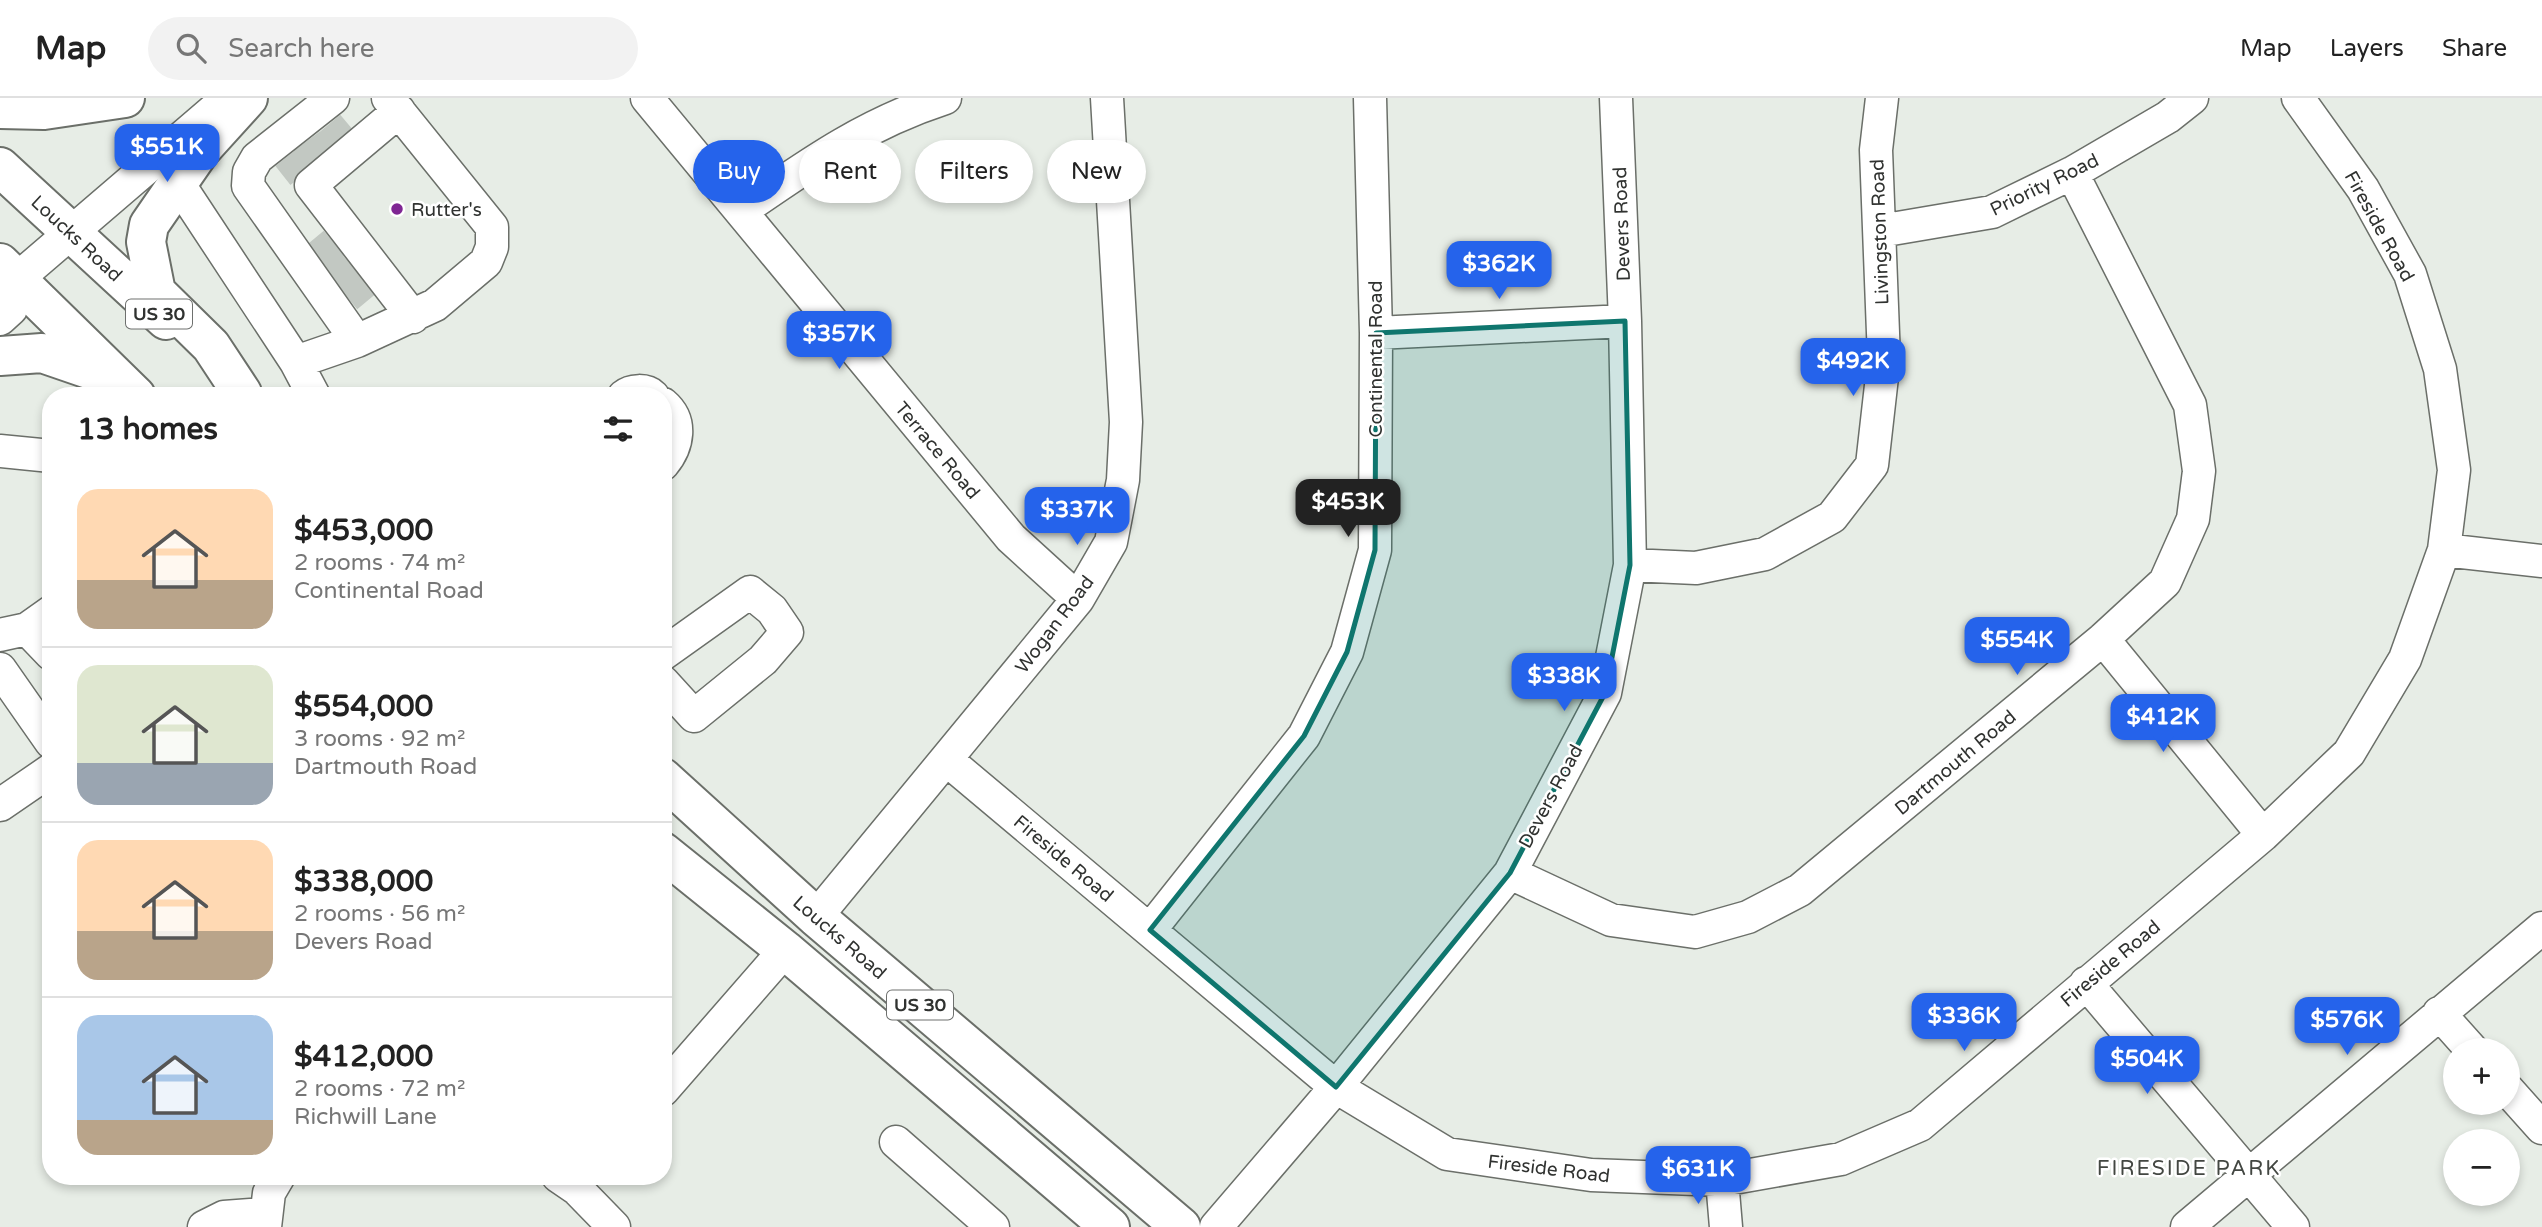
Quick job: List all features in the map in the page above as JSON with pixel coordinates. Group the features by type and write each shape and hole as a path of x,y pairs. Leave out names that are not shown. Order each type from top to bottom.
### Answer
{"highway":[{"path":"0,108 44,110 125,98"},
{"path":"239,387 211,346 156,292 146,242 149,225 200,151 247,98"},
{"name":"Loucks Road","path":"0,167 73,232 237,387"},
{"path":"6,274 127,387"},
{"path":"0,356 42,353 126,387"},
{"name":"Loucks Road","path":"672,786 816,917 1181,1227"},
{"name":"US 30","path":"672,859 785,950 1110,1227"}],"street":[{"path":"0,319 11,309 6,274 73,232 228,98"},
{"name":"Terrace Road","path":"646,98 1011,538 1077,599"},
{"path":"741,211 841,142 917,107 945,98"},
{"name":"Wogan Road","path":"816,917 1077,599 1111,542 1124,468 1126,422 1107,98"},
{"name":"Continental Road","path":"1150,930 1304,736 1347,652 1375,550 1376,333 1370,98"},
{"name":"Devers Road","path":"1216,1227 1336,1087 1510,873 1605,693 1630,565 1625,321 1616,98"},
{"name":"Livingston Road","path":"1630,565 1696,568 1765,554 1832,517 1872,465 1884,359 1876,150 1882,98"},
{"name":"Priority Road","path":"1880,231 1992,212 2072,173 2168,117 2192,98"},
{"name":"Fireside Road","path":"947,760 1336,1087 1447,1154 1591,1175 1722,1180 1841,1158 1920,1125 2263,835 2349,753 2405,659 2444,550 2454,470 2440,369 2410,274 2363,189 2298,98"},
{"path":"296,362 357,341 413,317 435,304 486,262 492,247 492,227 394,104 310,145 257,158 249,172 248,186 269,218 413,317"},
{"path":"269,218 310,145"},
{"path":"310,145 357,341"},
{"name":"Dartmouth Road","path":"1510,873 1611,920 1695,932 1748,917 1800,890 2103,639 2165,582 2193,519 2199,471 2190,405 2072,173"},
{"path":"178,183 296,362 309,387"},
{"path":"1376,333 1625,321"},
{"path":"672,415 677,429 676,447 672,452"},
{"path":"0,451 42,455"},
{"path":"2444,550 2542,561"},
{"path":"672,648 750,592 772,610 786,632 763,660 694,716 672,692"},
{"path":"26,625 42,644"},
{"path":"2103,639 2263,835"},
{"path":"0,669 12,711 42,735"},
{"path":"0,804 42,776"},
{"path":"2187,1227 2542,928"},
{"path":"672,1080 785,950"},
{"path":"2086,983 2293,1227"},
{"path":"2439,1013 2461,1038"},
{"path":"2520,1103 2542,1128"},
{"path":"896,1142 993,1227"},
{"path":"1722,1180 1726,1227"},
{"path":"204,1227 224,1217 265,1221 269,1193 274,1185"},
{"path":"579,1185 614,1227"}],"highlighted area":[{"path":"1625,321 1630,565 1605,693 1510,873 1336,1087 1150,930 1304,736 1347,652 1375,550 1376,333"}],"tunnel":[{"path":"328,125 349,150"},
{"path":"307,141 322,161"},
{"path":"288,156 303,175"},
{"path":"316,258 334,243"},
{"path":"333,279 350,263"},
{"path":"347,297 365,282"}],"place":[{"name":"Rutter's","path":"397,209"}],"district":[{"name":"FIRESIDE PARK","path":"2189,1168"}]}
